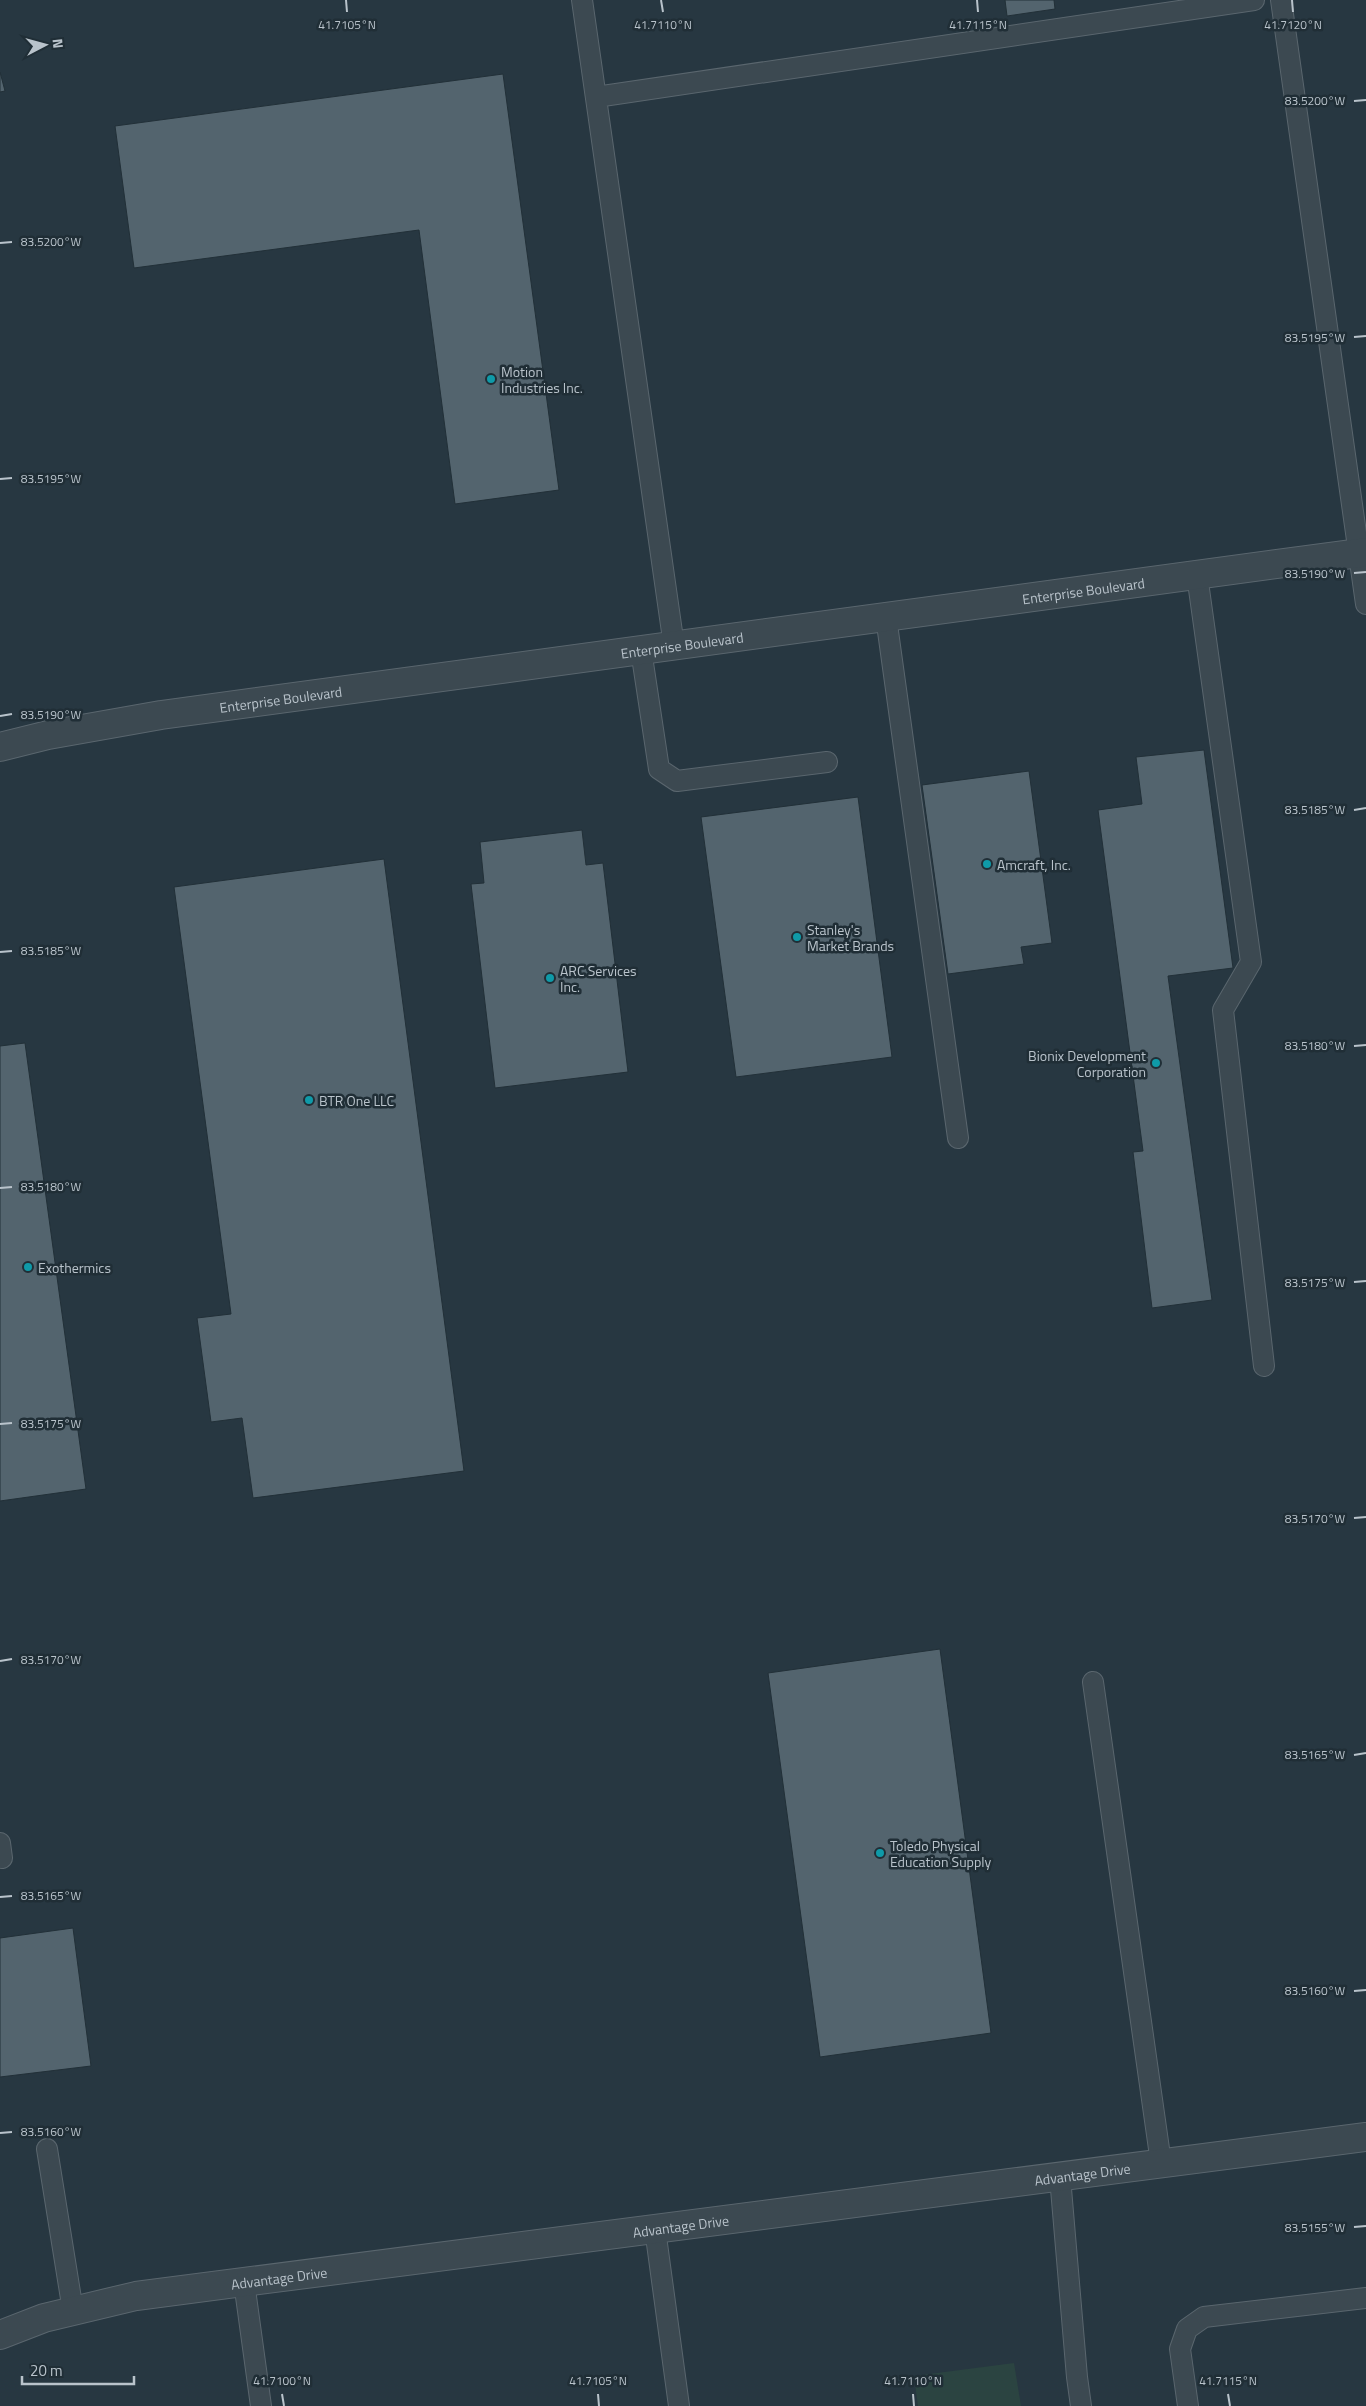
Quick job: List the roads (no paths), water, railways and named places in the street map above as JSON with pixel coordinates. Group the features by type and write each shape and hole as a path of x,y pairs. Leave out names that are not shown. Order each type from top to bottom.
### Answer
{"street":[{"name":"Enterprise Boulevard","path":"0,747 48,735 161,715 1362,552"},
{"name":"Advantage Drive","path":"0,2335 44,2318 136,2296 1366,2137"}],"lane":[{"path":"582,0 674,646"},
{"path":"596,97 1254,0"},
{"path":"1281,0 1362,552 1366,604"},
{"path":"1197,575 1251,962 1224,1010 1264,1366"},
{"path":"886,617 958,1138"},
{"path":"641,650 659,769 677,781 827,762"},
{"path":"1093,1682 1161,2163"},
{"path":"47,2149 73,2311"},
{"path":"1060,2177 1076,2377 1081,2406"},
{"path":"656,2229 679,2406"},
{"path":"244,2282 261,2406"},
{"path":"1188,2406 1180,2349 1187,2329 1204,2317 1366,2298"}],"place":[{"name":"Motion Industries Inc.","path":"491,379"},
{"name":"Amcraft, Inc.","path":"987,864"},
{"name":"Stanley's Market Brands","path":"797,937"},
{"name":"ARC Services Inc.","path":"550,978"},
{"name":"Bionix Development Corporation","path":"1156,1063"},
{"name":"BTR One LLC","path":"309,1100"},
{"name":"Exothermics","path":"28,1267"},
{"name":"Toledo Physical Education Supply","path":"880,1853"}]}
